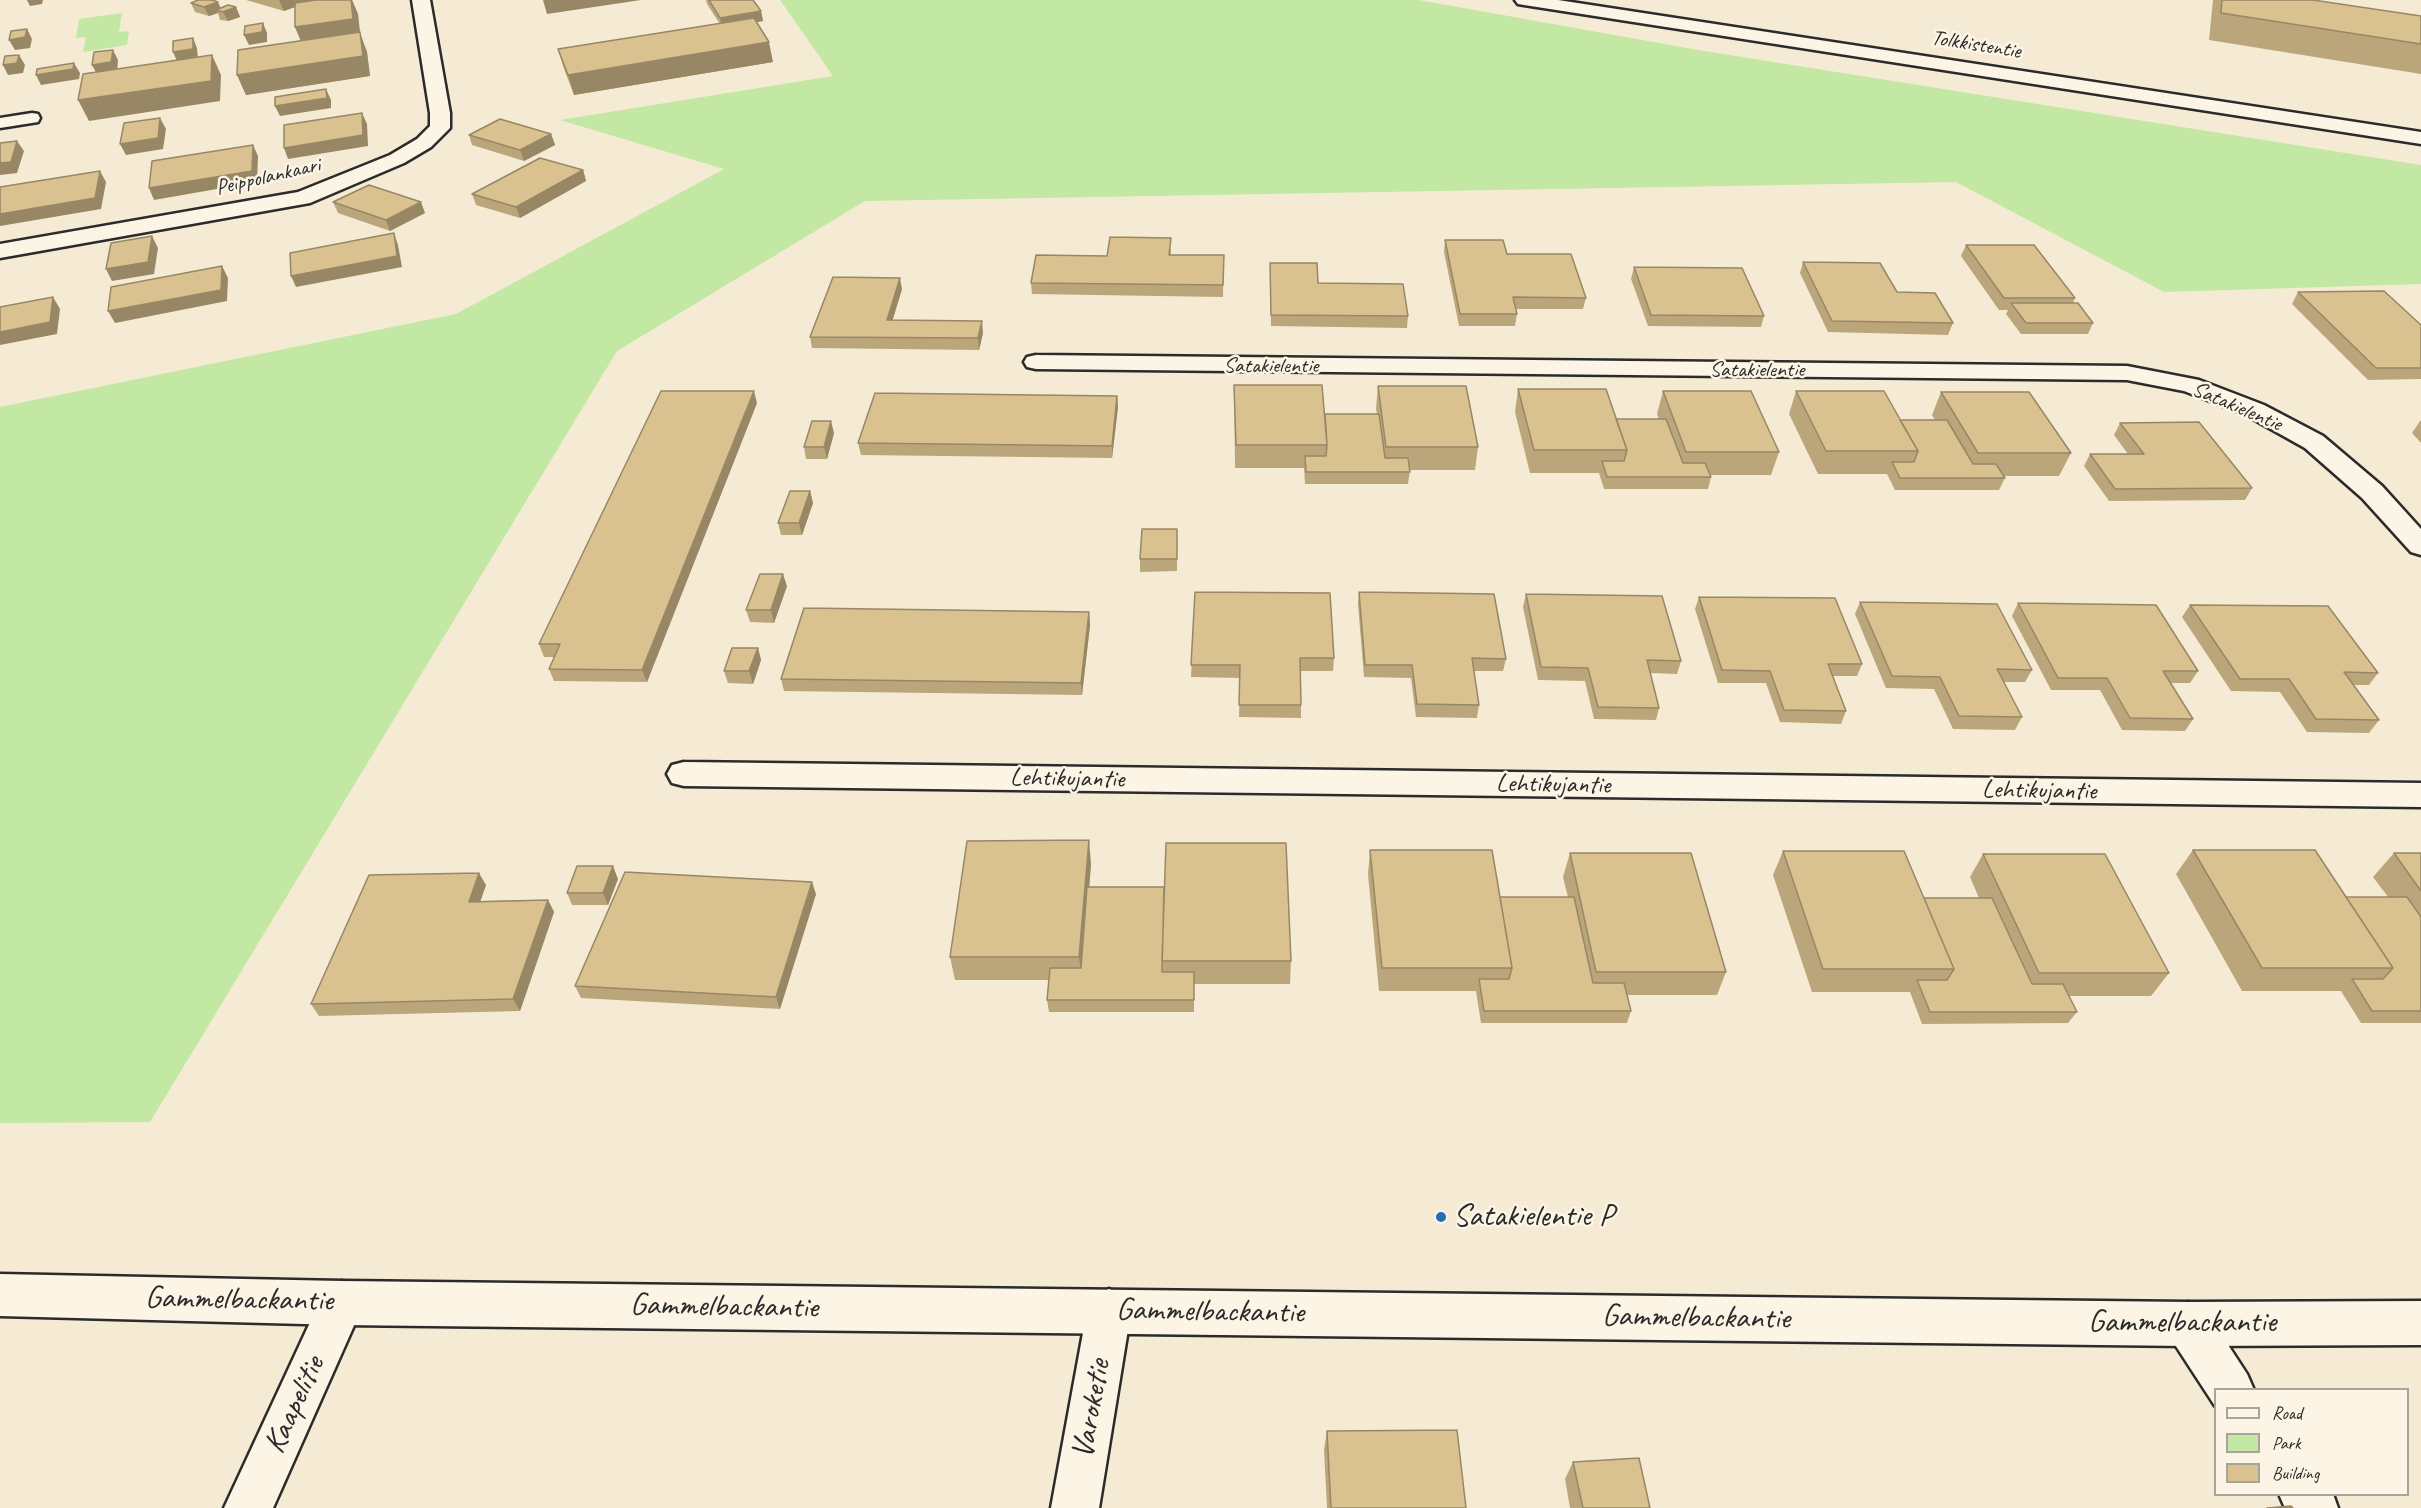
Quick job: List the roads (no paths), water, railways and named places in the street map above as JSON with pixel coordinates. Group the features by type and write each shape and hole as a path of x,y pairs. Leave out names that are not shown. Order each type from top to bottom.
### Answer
{"street":[{"name":"Peippolankaari","path":"0,251 302,198 397,159 424,143 440,128 440,113 421,0"},
{"name":"Tolkkistentie","path":"1524,0 2421,138"},
{"name":"Satakielentie","path":"1036,362 2127,373 2190,385 2255,410 2314,442 2373,492 2421,546"},
{"name":"Lehtikujantie","path":"684,774 2421,795"},
{"name":"Gammelbackantie","path":"0,1295 342,1303 2188,1324 2421,1323"},
{"name":"Kaapelitie","path":"248,1508 342,1303"},
{"name":"Varoketie","path":"1075,1508 1109,1311"},
{"path":"2188,1324 2230,1388"},
{"path":"2305,1496 2314,1508"}],"lane":[{"path":"0,123 33,118"}],"place":[{"name":"Satakielentie P","path":"1441,1217"}]}
